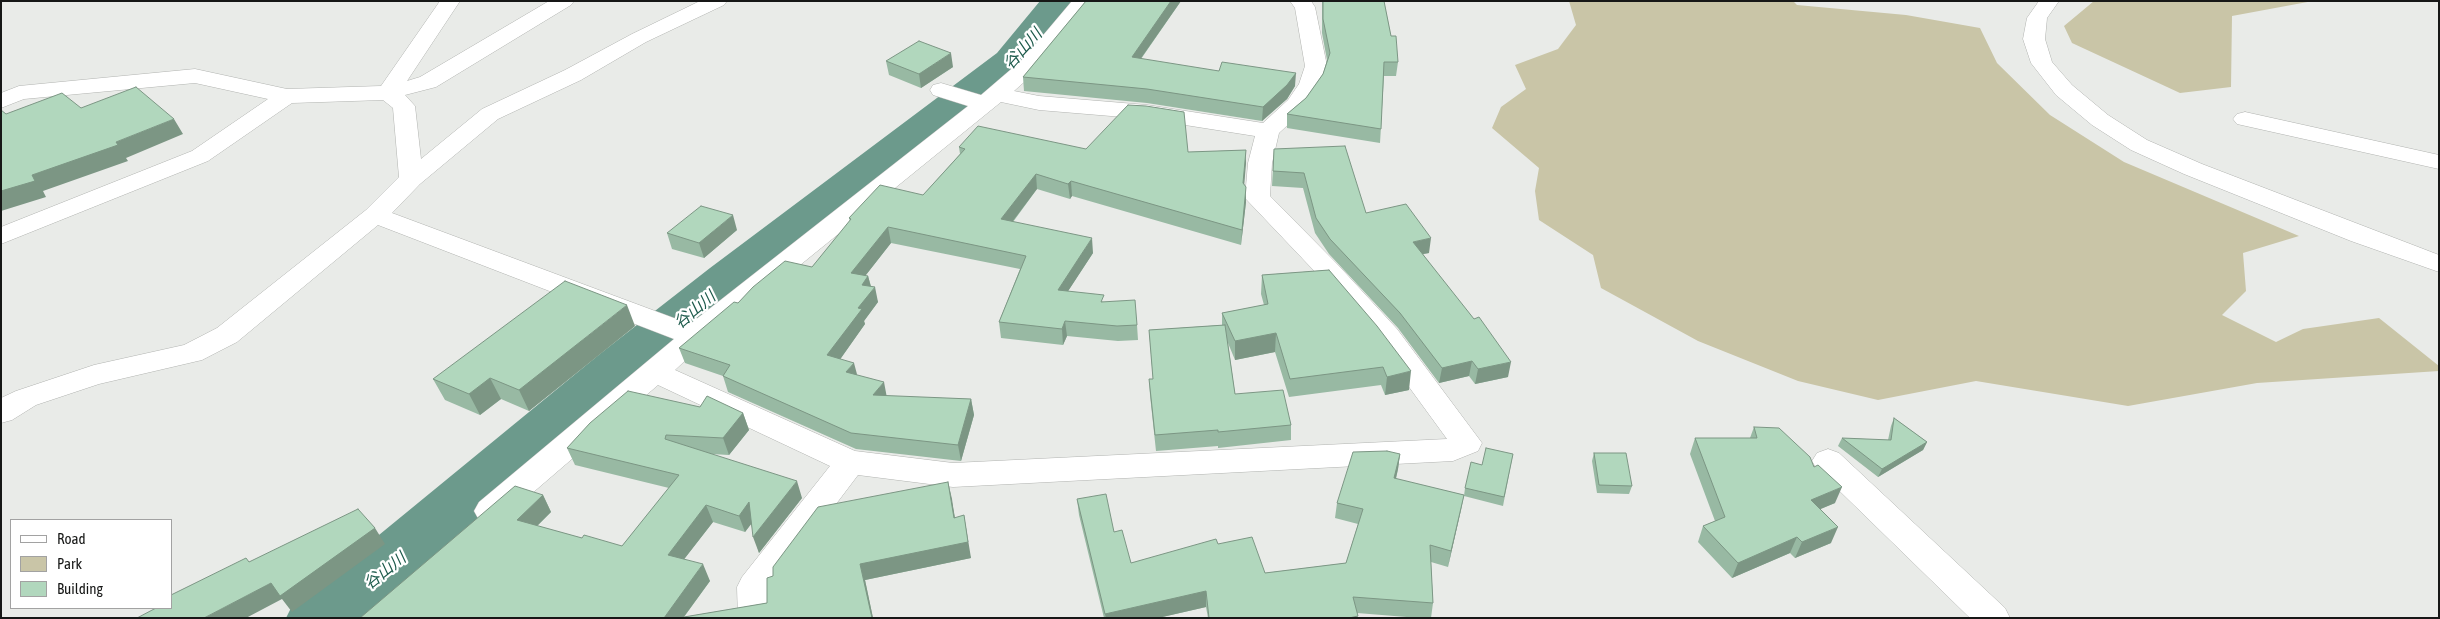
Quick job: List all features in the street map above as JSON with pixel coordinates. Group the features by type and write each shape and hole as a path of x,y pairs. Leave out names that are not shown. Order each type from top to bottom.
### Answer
{"street":[{"path":"388,93 450,1"},
{"path":"7,93 196,76 287,96 388,93 428,82 564,1"},
{"path":"1,412 26,398 94,375 192,353 227,335 375,215 411,179 490,114 573,75 639,38 716,1"},
{"path":"467,529 655,372 694,336 992,99 1031,64 1083,1"},
{"path":"655,372 850,462 953,475 1453,450 1467,443 1387,336 1329,271 1257,198 1260,163 1268,131 1296,105 1310,84 1316,66 1305,6 1300,1"},
{"path":"2049,1 2037,18 2034,39 2042,63 2064,90 2100,120 2139,144 2194,169 2360,235 2439,264"},
{"path":"941,90 992,99 1122,109 1268,131"},
{"path":"388,93 404,106 411,179"},
{"path":"1,236 200,156 287,96"},
{"path":"2245,119 2439,162"},
{"path":"375,215 694,336"},
{"path":"1828,461 1993,618"},
{"path":"755,618 754,587 850,462"}],"green space":[{"path":"1569,1 1793,1 1797,5 1906,15 1980,28 1997,63 2050,115 2124,162 2299,236 2243,253 2246,291 2222,315 2276,342 2303,329 2379,318 2439,366 2439,371 2257,383 2128,406 1976,381 1878,400 1798,381 1698,341 1601,288 1593,255 1539,220 1535,191 1539,168 1492,128 1501,107 1526,89 1515,65 1558,49 1576,25"},
{"path":"2094,1 2313,1 2232,16 2231,87 2180,93 2072,43 2064,26"}],"building":[{"path":"1086,1 1171,1 1132,57 1219,71 1222,62 1296,73 1287,85 1263,107 1147,89 1023,77"},
{"path":"1323,1 1384,1 1391,36 1396,36 1398,62 1384,62 1381,129 1287,114 1306,98 1323,74 1330,53 1323,19"},
{"path":"919,41 951,53 919,74 886,61"},
{"path":"136,87 174,119 116,142 118,145 32,175 35,181 1,191 1,110 6,114 62,93 81,108"},
{"path":"1128,105 1184,112 1188,152 1246,150 1243,183 1246,187 1242,230 1071,181 1068,184 1036,174 1001,219 1092,238 1058,290 1104,295 1101,302 1135,300 1137,325 1117,326 1065,321 1062,329 999,322 1026,256 888,227 851,273 868,276 862,285 875,287 858,308 862,309 827,355 854,363 846,372 884,382 873,395 971,399 958,445 851,433 723,376 730,365 679,348 734,302 738,303 753,287 785,261 812,267 851,219 849,218 880,185 923,195 965,149 959,147 978,126 1086,149"},
{"path":"1345,146 1366,213 1406,204 1431,238 1413,242 1474,319 1479,317 1511,362 1478,369 1472,361 1442,368 1400,313 1330,239 1316,218 1304,173 1273,171 1274,149"},
{"path":"701,206 733,215 699,243 667,233"},
{"path":"1329,270 1377,326 1411,371 1387,377 1383,367 1290,379 1276,333 1235,341 1222,313 1268,304 1262,275"},
{"path":"565,281 627,305 519,390 490,378 469,394 433,379"},
{"path":"1225,325 1235,394 1283,390 1291,425 1218,432 1218,430 1155,435 1149,379 1153,379 1149,330"},
{"path":"628,391 700,407 707,396 743,413 723,438 666,435 665,439 797,481 753,537 749,502 739,516 706,505 668,555 703,564 664,618 360,618 515,486 543,495 517,520 582,538 584,535 622,546 679,475 567,448 590,423"},
{"path":"1894,418 1927,442 1882,469 1842,438 1891,440"},
{"path":"1754,427 1779,428 1810,457 1814,467 1818,465 1842,487 1811,500 1838,527 1802,542 1797,537 1738,563 1703,526 1725,517 1695,438 1757,438"},
{"path":"1486,448 1513,454 1504,497 1465,488 1471,462 1482,465"},
{"path":"1387,451 1400,454 1394,478 1464,495 1451,551 1430,545 1433,603 1353,597 1358,616 1349,618 1209,618 1206,591 1105,614 1077,499 1106,494 1114,532 1122,530 1131,563 1216,539 1218,544 1252,537 1265,573 1346,563 1363,509 1337,503 1353,452"},
{"path":"1594,453 1626,453 1632,486 1599,485"},
{"path":"948,482 954,518 964,515 968,542 860,564 872,618 678,618 767,603 767,578 773,576 773,567 818,507"},
{"path":"358,509 375,528 280,596 271,583 204,618 137,618 154,609 172,609 172,595 246,558 249,562"}],"waterway":[{"name":"谷山川","path":"323,618 372,583 623,368 730,281 1013,63 1063,1"}]}
